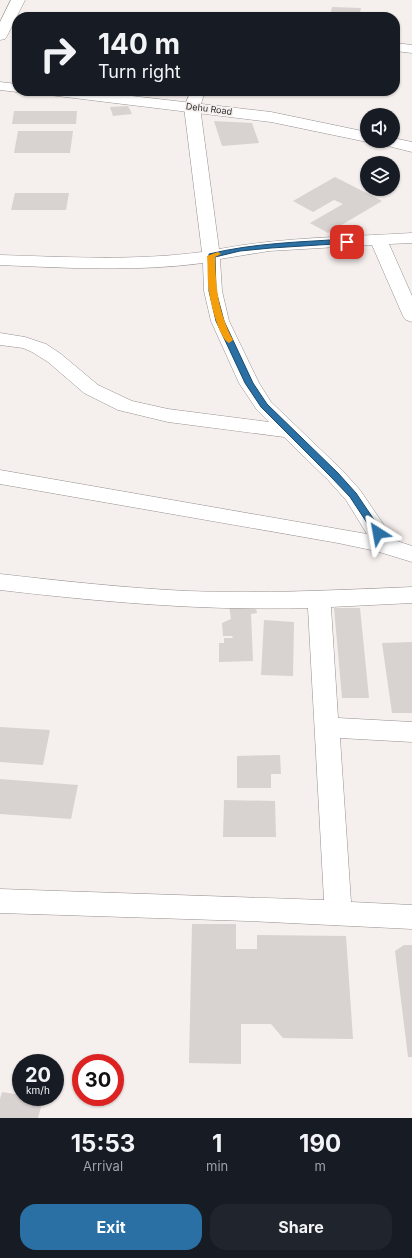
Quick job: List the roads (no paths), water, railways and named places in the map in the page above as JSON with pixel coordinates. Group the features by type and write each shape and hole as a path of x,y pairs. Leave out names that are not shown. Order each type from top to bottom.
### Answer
{"street":[{"path":"0,36 18,0"},
{"path":"400,48 412,49"},
{"path":"0,86 12,87"},
{"name":"Dehu Road","path":"140,96 195,99 360,136"},
{"path":"195,99 211,256 213,291 220,321 249,383 264,406 353,495 386,545"},
{"path":"400,144 412,147"},
{"path":"0,260 97,263 181,260 211,256 240,249 271,246 412,238"},
{"path":"378,240 412,316"},
{"path":"0,339 20,342 38,348 52,357 98,394 118,402 151,412 180,418 290,431"},
{"path":"0,477 82,493 386,545 412,554"},
{"path":"0,582 52,588 188,599 319,600 412,595"},
{"path":"319,600 338,914"},
{"path":"327,727 412,732"},
{"path":"0,901 412,917"}]}
